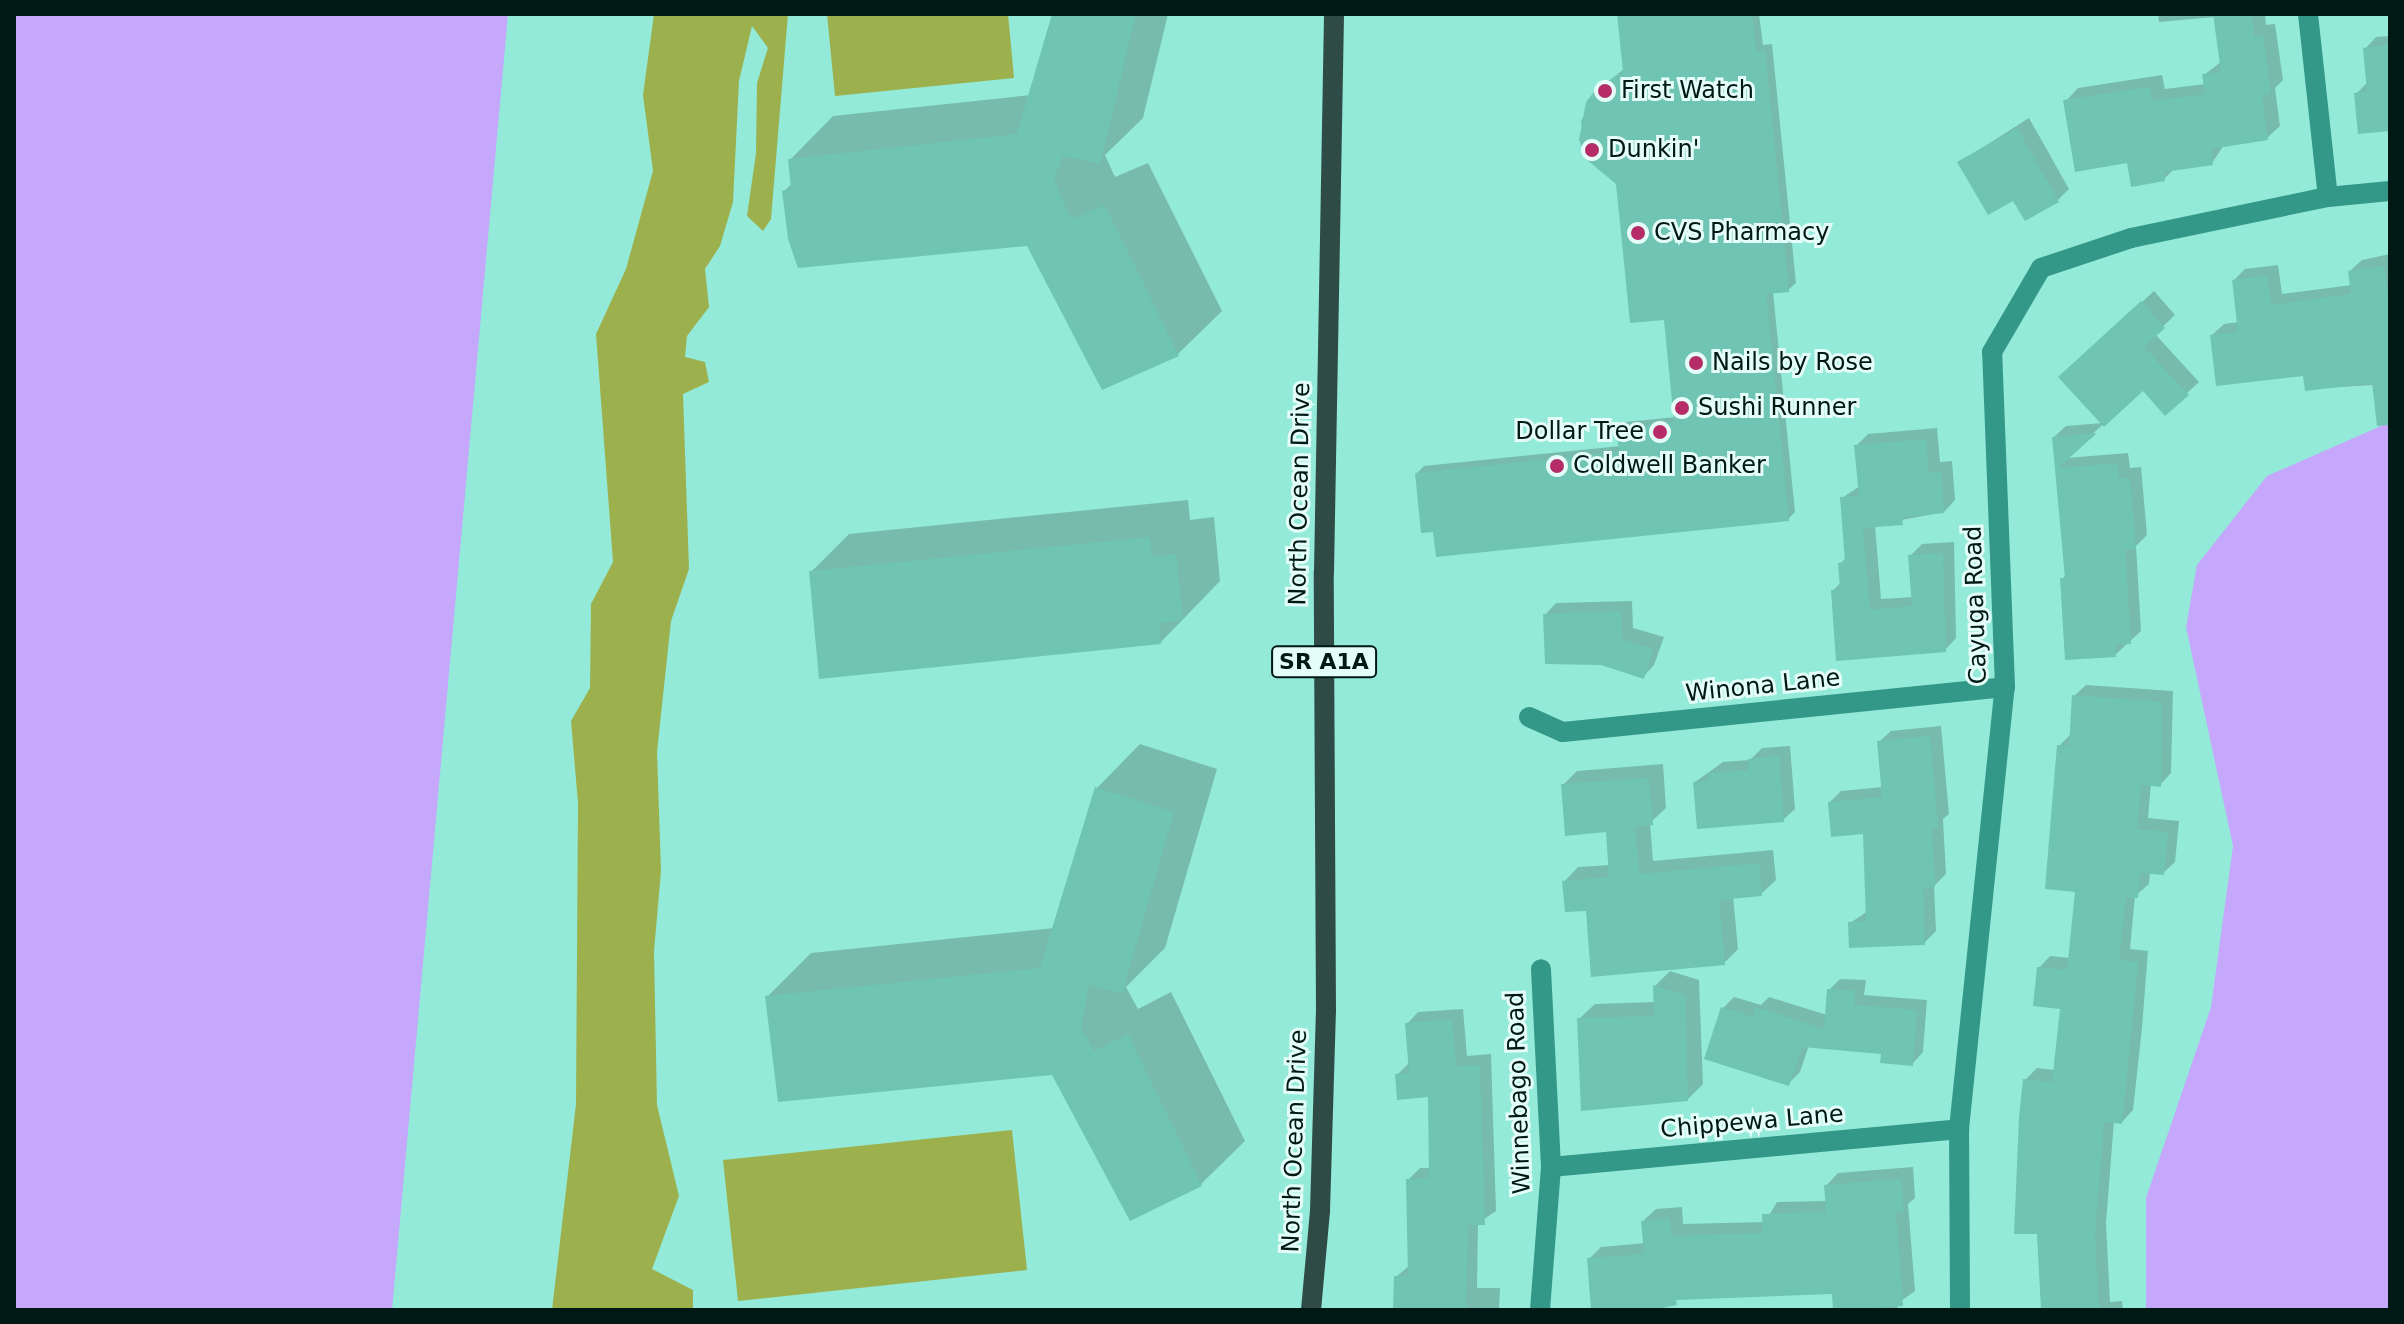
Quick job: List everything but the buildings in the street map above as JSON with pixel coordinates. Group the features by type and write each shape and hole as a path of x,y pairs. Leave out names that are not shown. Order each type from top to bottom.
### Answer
{"main road":[{"name":"North Ocean Drive","path":"1311,1310 1320,1211 1326,1011 1324,572 1334,14"}],"street":[{"path":"2308,14 2328,197"},
{"name":"Cayuga Road","path":"1960,1310 1959,1129 2005,687 1992,352 2041,268 2131,238 2328,197 2390,191"},
{"name":"Winona Lane","path":"1529,717 1563,732 2005,687"},
{"name":"Winnebago Road","path":"1540,1310 1551,1167 1541,969"},
{"name":"Chippewa Lane","path":"1551,1167 1959,1129"}],"green space":[{"path":"654,14 788,14 771,219 763,231 747,216 756,153 757,83 768,48 752,26 739,81 733,202 720,246 705,269 709,307 687,336 685,357 705,362 709,382 683,394 689,569 671,621 657,752 661,871 654,951 657,1105 679,1196 652,1269 693,1290 693,1310 552,1310 576,1104 578,803 571,721 590,688 591,604 613,562 596,334 626,269 653,171 643,95"},
{"path":"827,14 1008,14 1014,78 835,96"},
{"path":"1012,1130 1027,1270 738,1301 723,1160"}],"shaded area":[{"path":"14,14 508,14 392,1310 14,1310"},
{"path":"2390,422 2390,1310 2146,1310 2146,1198 2211,1007 2233,846 2186,627 2197,565 2267,476"}],"place":[{"name":"First Watch","path":"1605,91"},
{"name":"Dunkin'","path":"1592,150"},
{"name":"CVS Pharmacy","path":"1638,233"},
{"name":"Nails by Rose","path":"1696,363"},
{"name":"Sushi Runner","path":"1682,408"},
{"name":"Dollar Tree","path":"1660,432"},
{"name":"Coldwell Banker","path":"1557,466"}]}
